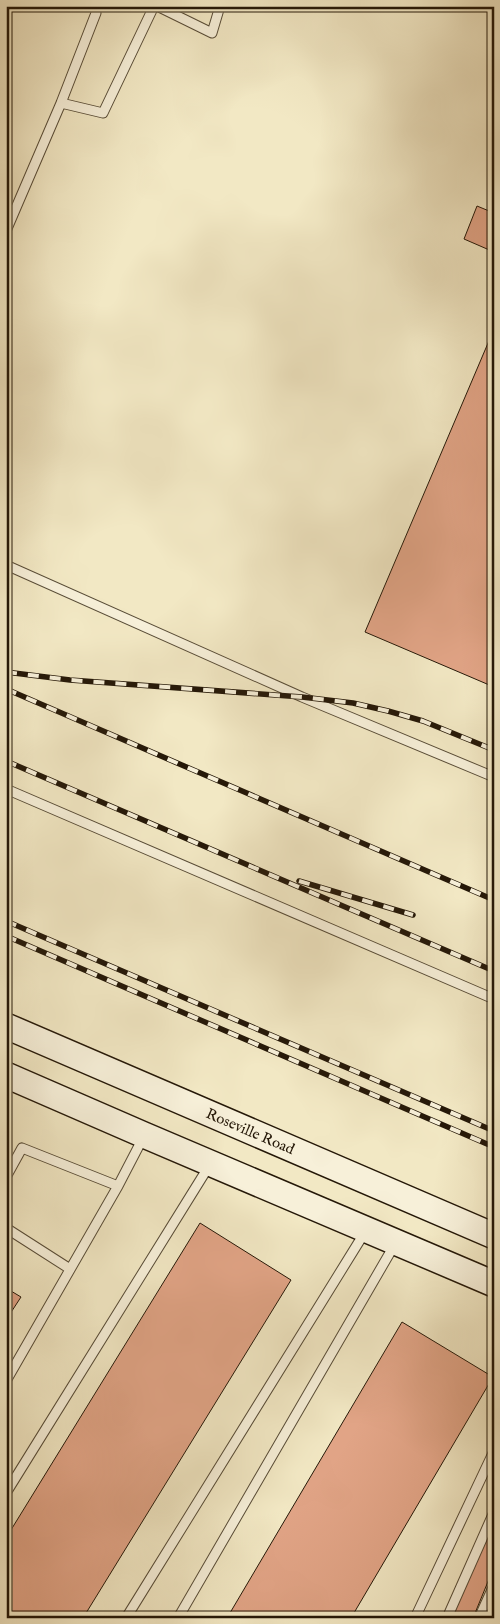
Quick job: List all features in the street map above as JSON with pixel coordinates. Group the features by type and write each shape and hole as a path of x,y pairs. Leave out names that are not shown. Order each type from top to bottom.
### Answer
{"main road":[{"name":"Roseville Road","path":"6,1026 494,1236"},
{"path":"6,1075 494,1284"}],"lane":[{"path":"61,103 103,112 155,6 212,33 220,6"},
{"path":"6,230 61,103 96,13"},
{"path":"6,565 302,697 494,777"},
{"path":"6,789 494,999"},
{"path":"6,1381 118,1186 144,1135"},
{"path":"6,1177 9,1166 22,1148 118,1186"},
{"path":"6,1493 211,1163"},
{"path":"6,1228 70,1269"},
{"path":"126,1618 367,1230"},
{"path":"178,1618 396,1242"},
{"path":"415,1618 494,1451"},
{"path":"447,1618 494,1512"},
{"path":"480,1618 494,1585"}],"building":[{"path":"477,206 494,213 494,252 464,239"},
{"path":"494,329 494,687 365,632"},
{"path":"200,1223 291,1280 83,1618 6,1618 6,1538"},
{"path":"6,1288 21,1297 6,1320"},
{"path":"402,1322 493,1377 351,1618 227,1618"},
{"path":"494,1518 494,1567 473,1618 452,1618"},
{"path":"494,1597 494,1618 485,1618"}],"railway":[{"path":"6,672 70,680 302,697 353,703 423,721 494,750"},
{"path":"6,689 494,900"},
{"path":"6,761 494,971"},
{"path":"299,881 413,915"},
{"path":"6,921 494,1131"},
{"path":"6,936 494,1147"}]}
